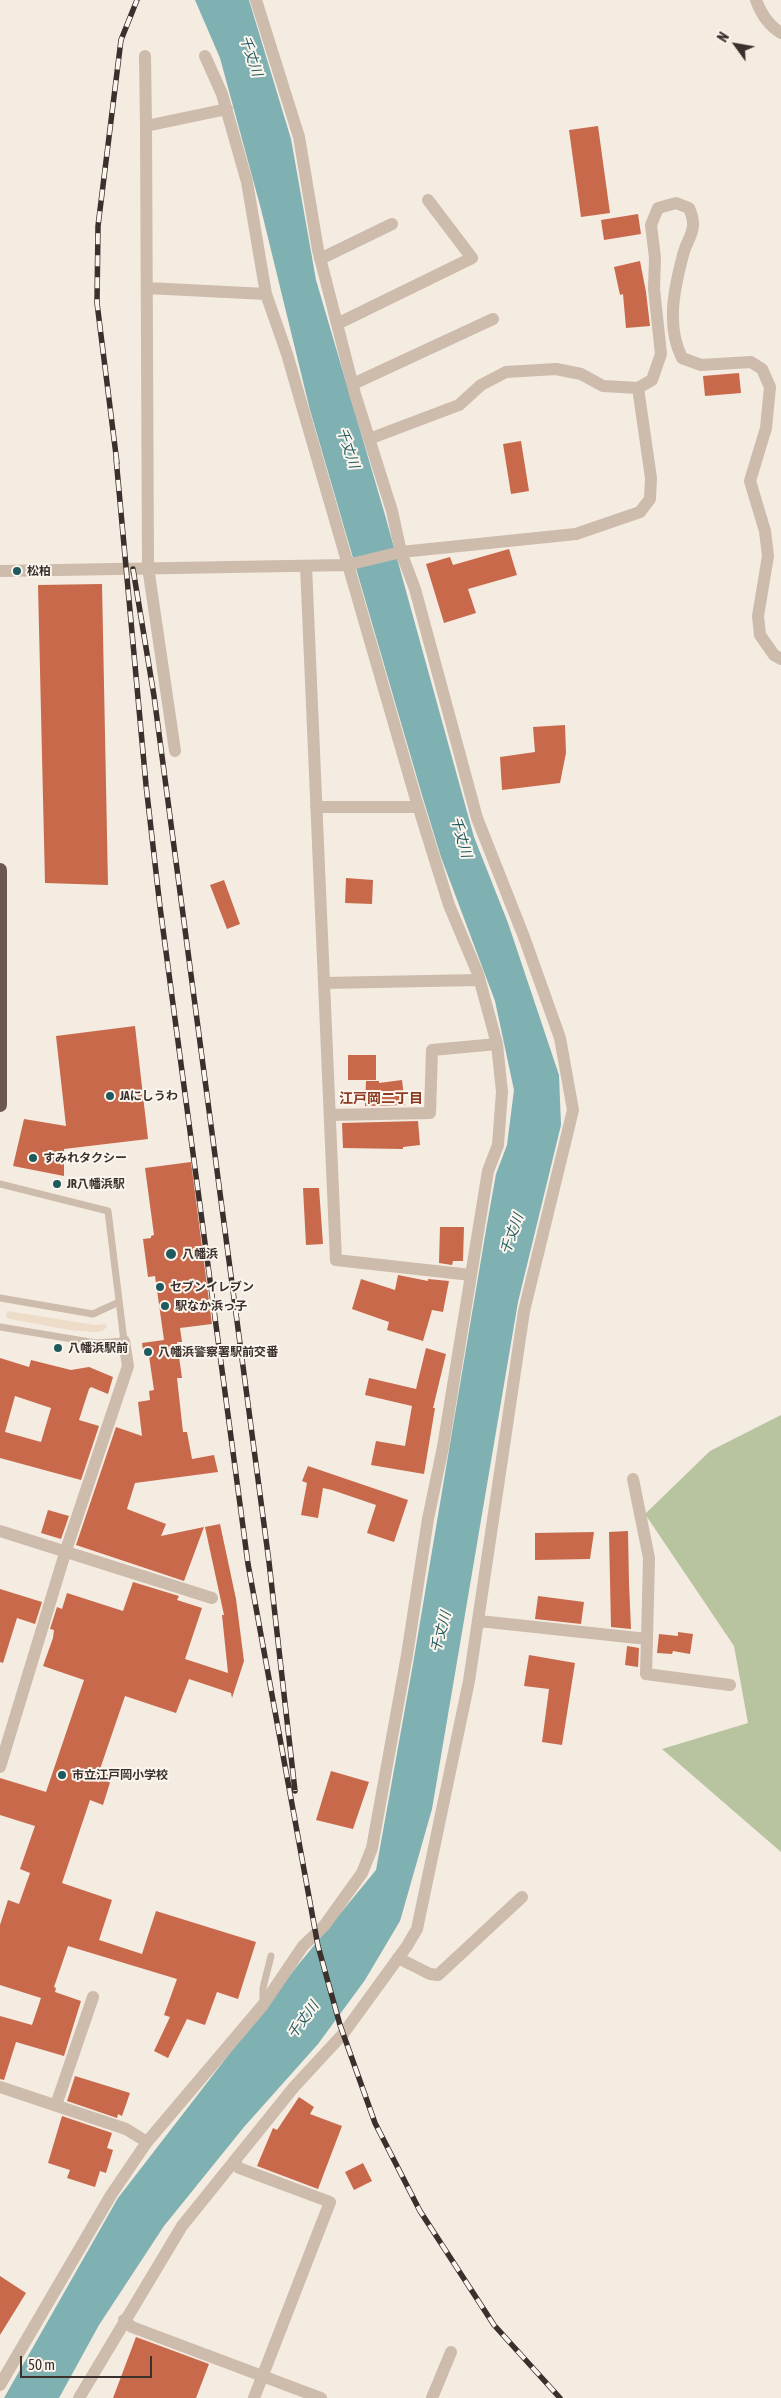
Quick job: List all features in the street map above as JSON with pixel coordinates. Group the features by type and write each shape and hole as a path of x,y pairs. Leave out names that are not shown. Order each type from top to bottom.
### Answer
{"highway":[{"path":"0,870 0,1105"}],"street":[{"path":"79,2398 182,2226 294,2087 343,2034 417,1929 469,1681 524,1311 573,1110 560,1038 524,937 477,818 415,589 401,552 392,511 352,384 320,259 299,137 256,0"},
{"path":"756,0 760,12 772,28 781,34"},
{"path":"145,56 148,567 175,751"},
{"path":"0,2385 111,2195 147,2142 263,2005 303,1946 324,1926 362,1873 372,1848 488,1171 498,1145 502,1092 497,1044 479,980 449,905 418,807 352,564 287,354 266,294 247,182 222,94 205,56"},
{"path":"146,126 226,109"},
{"path":"337,324 472,258 428,200"},
{"path":"369,439 459,405 481,384 506,372 556,369 581,374 603,386 638,388 652,380 661,354 654,289 655,258 651,225 658,208 676,203 689,208 694,218 692,236 683,253 675,293 673,334 676,346 682,358 701,365 751,362 762,368 770,387 766,428 750,481 765,531 768,556 758,616 760,635 774,655 781,659"},
{"path":"320,259 392,224"},
{"path":"147,288 266,294"},
{"path":"352,384 493,318"},
{"path":"0,570 352,564 401,552 576,534 640,512 650,499 652,478 638,388"},
{"path":"306,566 336,1260 471,1275"},
{"path":"316,807 418,807"},
{"path":"324,983 479,980"},
{"path":"330,1115 430,1113 432,1050 497,1044"},
{"path":"0,1767 66,1550 128,1366 124,1341"},
{"path":"633,1479 649,1558 646,1674 730,1685"},
{"path":"0,1531 66,1550 212,1598"},
{"path":"479,1621 648,1639"},
{"path":"398,1958 430,1974 438,1975 522,1897"},
{"path":"56,2105 93,1997"},
{"path":"0,2087 126,2128 147,2142"},
{"path":"234,2161 239,2168 330,2202 254,2398"},
{"path":"124,2320 132,2327 321,2398"},
{"path":"432,2398 451,2352"}],"lane":[{"path":"0,1184 108,1211 124,1341 96,1343 0,1327"},
{"path":"0,1298 93,1314 119,1302"},
{"path":"263,2005 263,1988 271,1956"}],"green space":[{"path":"781,1415 781,1852 662,1749 748,1723 734,1646 645,1514 710,1451"}],"shaded area":[{"path":"7,1311 95,1325 105,1324 107,1327 102,1331 96,1332 69,1330 6,1318"}],"water":[{"name":"千丈川","path":"195,0 249,0 291,139 316,280 385,515 474,837 508,923 559,1075 561,1125 518,1302 432,1809 400,1921 365,1980 318,2044 244,2127 164,2226 99,2325 59,2398 4,2398 118,2198 298,1965 376,1870 413,1664 486,1230 496,1174 507,1145 514,1090 495,1001 441,857 310,410 261,209 220,58"}],"building":[{"path":"598,126 610,213 581,217 569,130"},
{"path":"638,214 641,234 604,240 601,220"},
{"path":"640,261 650,326 626,328 623,294 620,295 614,267"},
{"path":"739,373 741,393 705,396 703,376"},
{"path":"521,441 529,491 511,494 503,444"},
{"path":"509,549 517,575 468,589 476,613 444,623 426,564 450,557 453,565"},
{"path":"102,584 108,885 45,883 38,585"},
{"path":"565,725 566,753 560,783 502,790 500,757 535,752 533,727"},
{"path":"346,878 373,880 372,904 345,903"},
{"path":"224,880 240,924 227,929 210,885"},
{"path":"135,1026 148,1139 64,1149 64,1176 13,1166 24,1119 66,1126 56,1036"},
{"path":"348,1055 376,1055 376,1080 348,1080"},
{"path":"402,1080 405,1105 365,1106 366,1081 379,1081 379,1083"},
{"path":"418,1121 420,1145 403,1147 403,1149 343,1148 342,1123"},
{"path":"191,1162 212,1324 180,1328 182,1342 177,1342 182,1378 177,1378 183,1432 187,1432 192,1459 214,1455 218,1472 135,1483 127,1509 166,1524 161,1536 204,1527 184,1581 76,1545 116,1427 142,1436 138,1402 150,1400 149,1391 154,1390 149,1356 144,1357 142,1343 164,1340 155,1276 148,1277 143,1239 151,1238 154,1235 145,1168"},
{"path":"303,1188 319,1188 323,1244 306,1245"},
{"path":"440,1227 464,1227 463,1261 453,1261 452,1265 439,1263"},
{"path":"398,1275 428,1281 428,1279 449,1281 443,1312 432,1310 423,1341 387,1330 389,1322 352,1309 361,1279 395,1290"},
{"path":"426,1348 446,1354 433,1408 435,1408 424,1474 371,1465 376,1441 405,1446 412,1406 365,1395 369,1378 416,1389"},
{"path":"0,1358 29,1367 31,1360 71,1370 89,1367 113,1377 108,1394 91,1387 89,1389 79,1420 99,1426 81,1480 0,1458","holes":["15,1396 51,1408 41,1442 5,1432"]},
{"path":"308,1466 408,1500 394,1542 367,1533 376,1505 332,1490 323,1488 318,1518 301,1515 307,1483 302,1481"},
{"path":"48,1510 69,1516 61,1539 41,1533"},
{"path":"220,1524 236,1599 244,1661 232,1698 231,1693 189,1679 176,1713 125,1696 99,1772 112,1776 103,1805 90,1800 62,1883 112,1900 99,1940 142,1954 156,1911 256,1942 238,1999 217,1992 205,2025 187,2019 168,2058 154,2051 170,2017 164,2015 177,1979 68,1946 54,1987 56,1988 55,1992 81,2001 64,2056 16,2042 4,2080 0,2079 0,2016 32,2025 41,1998 0,1985 0,1925 8,1900 19,1904 30,1873 20,1869 35,1826 0,1815 0,1778 46,1792 84,1680 43,1666 53,1638 54,1630 50,1629 57,1607 62,1609 67,1593 123,1611 133,1582 179,1596 177,1600 202,1608 185,1659 228,1673 222,1615 224,1615 205,1527"},
{"path":"628,1531 631,1629 611,1627 609,1532"},
{"path":"594,1532 590,1559 535,1560 535,1533"},
{"path":"0,1589 42,1602 35,1624 17,1618 3,1663 0,1662"},
{"path":"538,1596 584,1602 581,1624 535,1619"},
{"path":"678,1632 693,1634 690,1654 673,1651 672,1654 657,1653 659,1634 678,1636"},
{"path":"627,1646 639,1648 638,1667 625,1665"},
{"path":"529,1655 575,1663 562,1745 542,1742 549,1689 524,1686"},
{"path":"331,1771 369,1782 353,1829 316,1820"},
{"path":"75,2076 130,2093 122,2116 118,2114 117,2118 67,2101"},
{"path":"299,2097 314,2107 310,2114 342,2126 318,2189 257,2166 273,2128 277,2130"},
{"path":"62,2116 112,2133 107,2148 113,2150 106,2173 100,2171 95,2187 67,2178 70,2170 48,2163"},
{"path":"363,2163 372,2181 354,2190 345,2172"},
{"path":"0,2276 26,2293 0,2335"},
{"path":"136,2337 209,2364 196,2398 113,2398"}],"railway":[{"path":"117,463 97,303 98,226 121,40 137,0"},
{"path":"116,458 146,785 160,907 248,1564 318,1946 340,2025 375,2123 420,2211 494,2325 560,2398"},
{"path":"133,569 154,696 269,1562 295,1791"}],"place":[{"name":"松柏","path":"17,571"},
{"name":"JAにしうわ","path":"110,1096"},
{"name":"すみれタクシー","path":"33,1158"},
{"name":"JR八幡浜駅","path":"57,1184"},
{"name":"八幡浜","path":"171,1254"},
{"name":"セブンイレブン","path":"160,1287"},
{"name":"駅なか浜っ子","path":"165,1306"},
{"name":"八幡浜駅前","path":"58,1348"},
{"name":"八幡浜警察署駅前交番","path":"148,1352"},
{"name":"市立江戸岡小学校","path":"62,1775"}],"district":[{"name":"江戸岡二丁目","path":"381,1099"}]}
